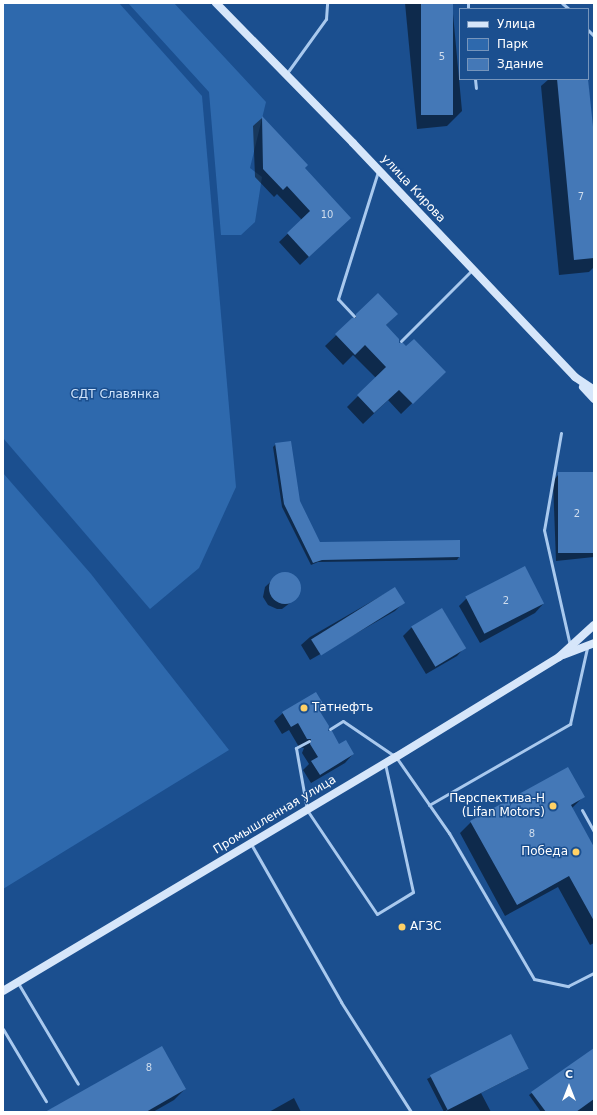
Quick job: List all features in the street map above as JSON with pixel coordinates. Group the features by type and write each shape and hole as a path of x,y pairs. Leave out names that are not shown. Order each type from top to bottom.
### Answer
{"main road":[{"name":"улица Кирова","path":"216,3 378,170 575,377 594,390"},
{"path":"575,377 594,399"},
{"path":"559,656 594,625"},
{"path":"559,656 591,644"},
{"name":"Промышленная улица","path":"3,991 385,764 559,656"}],"lane":[{"path":"286,75 326,19 327,3"},
{"path":"475,80 476,88"},
{"path":"354,316 338,299 378,170"},
{"path":"401,341 472,269"},
{"path":"560,433 544,530 570,646"},
{"path":"429,805 570,724 591,644"},
{"path":"330,729 343,722 396,757 449,834 534,979 568,986 594,973"},
{"path":"309,741 296,748 307,810 377,914 413,892 385,764"},
{"path":"582,810 594,832"},
{"path":"251,843 341,1002 411,1112"},
{"path":"18,983 78,1084"},
{"path":"3,1029 46,1101"}],"green space":[{"name":"СДТ Славянка","path":"3,3 119,3 202,96 236,487 199,568 150,609 3,438"},
{"path":"128,3 174,3 266,102 250,168 262,177 255,222 241,235 221,235 209,92"},
{"path":"3,473 91,574 229,750 3,889"}],"building":[{"path":"421,3 453,3 453,115 421,115"},
{"path":"557,80 588,80 594,136 594,258 574,260"},
{"path":"262,116 308,165 305,168 351,218 309,257 287,233 310,211 287,186 283,190 263,169"},
{"path":"378,293 398,314 386,325 399,339 399,343 403,343 406,346 414,339 446,372 413,404 399,390 374,413 357,395 386,367 365,345 355,355 335,334 352,318 356,318 356,314"},
{"path":"291,441 300,501 320,542 460,540 460,557 322,560 313,563 284,504 275,443"},
{"path":"558,472 594,472 594,553 558,553"},
{"path":"525,566 544,603 484,634 465,596"},
{"path":"282,572 288,572 298,579 301,588 300,594 294,601 288,604 282,604 272,597 269,591 269,585 276,575"},
{"path":"395,587 405,603 321,656 311,639"},
{"path":"442,608 466,648 435,667 411,627"},
{"path":"316,692 325,707 319,710 329,726 328,731 332,731 339,744 346,740 354,754 320,775 311,761 318,757 310,744 311,739 307,739 298,723 291,727 282,712"},
{"path":"568,767 585,797 571,805 594,847 594,921 569,876 517,905 470,821"},
{"path":"511,1034 529,1069 448,1110 430,1075"},
{"path":"162,1046 186,1089 146,1112 45,1112"},
{"path":"594,1048 594,1099 576,1112 546,1112 531,1092"}],"place":[{"name":"Татнефть","path":"304,708"},
{"name":"Перспектива-Н (Lifan Motors)","path":"553,806"},
{"name":"Победа","path":"576,852"},
{"name":"АГЗС","path":"402,927"}]}
